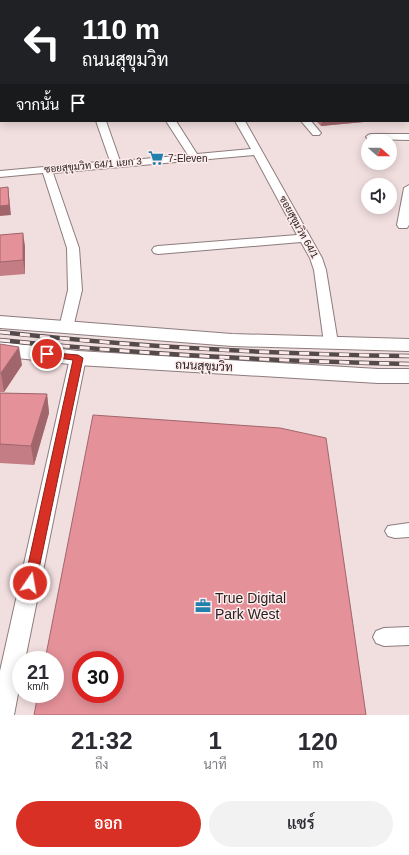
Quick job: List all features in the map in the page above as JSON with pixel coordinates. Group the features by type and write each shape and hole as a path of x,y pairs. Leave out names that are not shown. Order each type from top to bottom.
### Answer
{"main road":[{"path":"0,322 232,340 409,345"},
{"path":"378,376 381,344"},
{"name":"ถนนสุขุมวิท","path":"0,349 78,358 378,376 409,376"}],"street":[{"path":"101,122 116,164"},
{"path":"173,122 194,157"},
{"name":"ซอยสุขุมวิท 64/1","path":"241,122 316,258 320,270 331,343"},
{"path":"307,122 316,133"},
{"path":"397,137 409,137"},
{"name":"ซอยสุขุมวิท 64/1 แยก 3","path":"0,174 257,152"},
{"path":"47,169 73,248 75,290 66,328"},
{"path":"403,225 409,188"},
{"path":"158,250 305,238"},
{"path":"2,715 78,358"},
{"path":"384,637 409,636"}],"building":[{"path":"8,187 9,205 0,206 0,188"},
{"path":"23,233 23,260 0,262 0,235"},
{"path":"0,344 19,347 1,373 0,373"},
{"path":"0,393 47,394 31,446 0,444"},
{"name":"True Digital Park West","path":"93,415 280,428 326,438 366,715 34,715 36,703 64,703 64,651 47,651"}],"railway":[{"path":"0,332 102,342 204,349 306,354 409,356"},
{"path":"0,340 204,356 409,364"}],"place":[{"name":"7-Eleven","path":"156,158"},
{"name":"True Digital Park West","path":"203,606"}],"route":[{"path":"30,583 78,358 47,354"}]}
